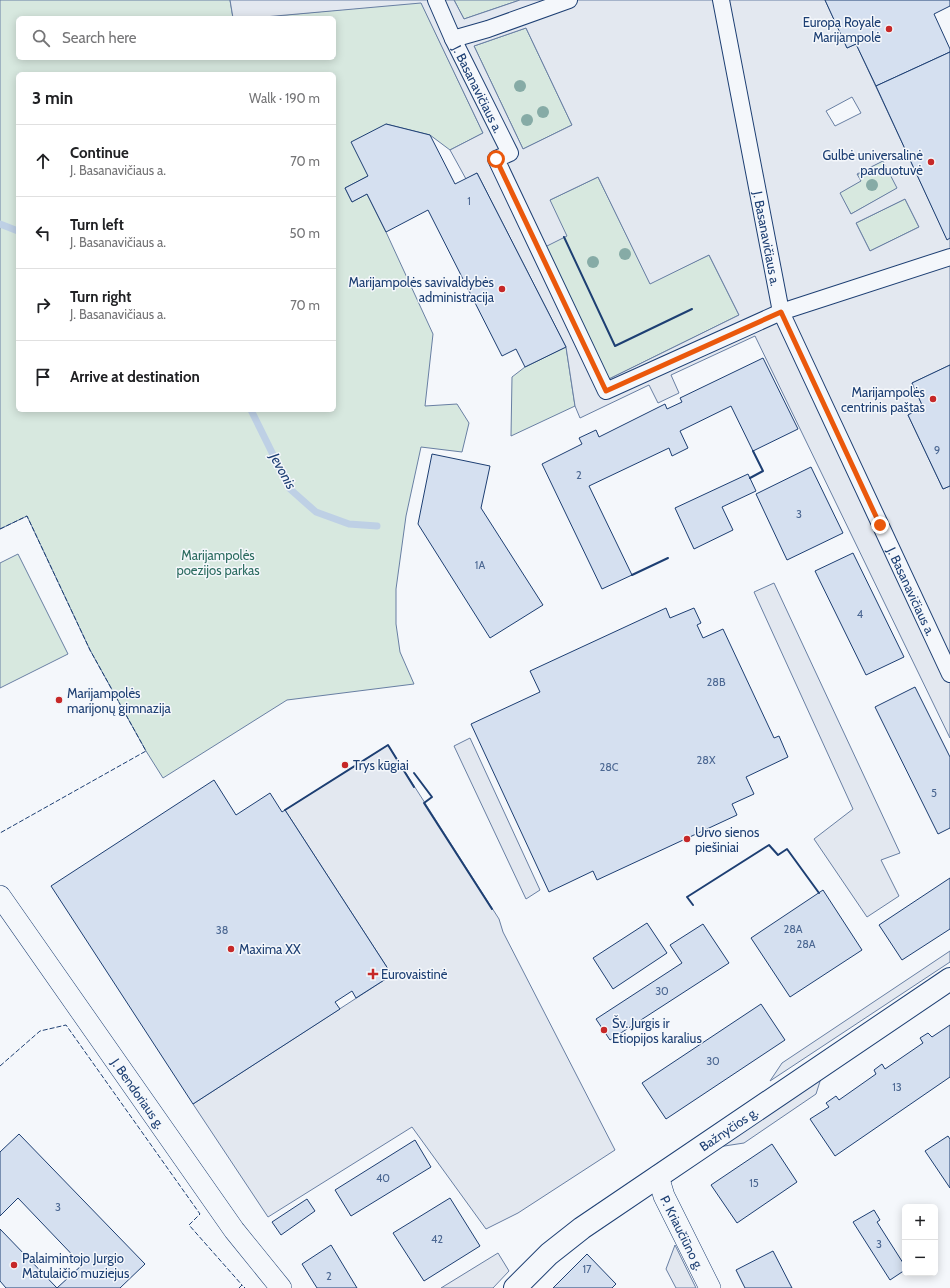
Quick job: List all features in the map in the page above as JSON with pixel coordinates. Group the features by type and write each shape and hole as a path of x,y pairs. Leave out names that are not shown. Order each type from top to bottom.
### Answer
{"main road":[{"name":"Bažnyčios g.","path":"515,1288 549,1254 582,1228 950,979"}],"street":[{"path":"436,0 454,39 488,29 569,0"},
{"name":"J. Basanavičiaus a.","path":"721,0 781,312 950,674"},
{"name":"J. Basanavičiaus a.","path":"454,39 510,153 496,159 606,391 781,312 950,257"},
{"name":"J. Bendoriaus g.","path":"0,896 234,1230 281,1288"},
{"name":"P. Kriaučiūno g.","path":"658,1176 664,1196 710,1288"}],"green space":[{"name":"Marijampolės poezijos parkas","path":"0,0 230,0 233,16 16,16 16,60 336,60 336,16 274,16 421,2 483,133 450,150 430,135 386,124 368,176 345,188 352,202 367,194 433,334 425,406 457,404 469,423 462,452 421,447 406,516 396,589 396,624 400,652 414,684 287,700 163,778 146,751 90,650 27,516 0,529"},
{"path":"454,0 520,0 464,19"},
{"path":"526,28 572,125 523,149 474,46"},
{"path":"883,160 898,188 851,214 839,193 860,181 857,175"},
{"path":"598,177 650,283 709,255 739,315 607,380 543,248 550,200"},
{"path":"905,199 919,227 870,251 856,223"},
{"path":"566,347 575,406 511,436 512,377 525,367"},
{"path":"18,554 68,654 0,688 0,563"}],"shaded area":[{"path":"230,0 454,0 464,19 520,0 825,0 847,48 856,44 947,239 950,238 950,365 912,383 923,407 908,415 943,489 950,486 950,738 755,336 671,375 679,393 658,403 649,385 580,418 575,406 566,347 477,173 466,179 450,150 483,133 421,3 275,16 233,16","holes":["526,28 572,125 523,149 474,46","852,97 861,113 835,126 826,111","883,161 897,188 851,214 840,193 861,181 857,174","598,177 650,284 709,255 739,315 607,380 543,248 567,236 550,200","905,199 919,227 870,251 856,223"]},
{"path":"774,583 900,853 881,860 899,896 867,917 814,839 853,809 754,592"},
{"path":"470,738 540,890 526,899 454,746"},
{"path":"388,745 499,919 503,932 615,1150 518,1213 486,1229 412,1127 268,1217 193,1104 392,975 285,810"},
{"path":"950,951 950,962 770,1081 782,1063"},
{"path":"822,1075 816,1094 744,1143 718,1147"},
{"path":"675,1245 696,1288 676,1288 666,1269"},
{"path":"498,1253 509,1271 493,1288 441,1288"}],"building":[{"name":"Europa Royale Marijampolė","path":"825,0 950,0 950,6 934,14 950,52 876,86 856,44 847,48"},
{"name":"Gulbė universalinė parduotuvė","path":"950,52 950,238 947,240 876,86"},
{"name":"Marijampolės savivaldybės administracija","path":"386,124 430,135 455,184 477,173 566,347 525,367 516,349 502,356 428,210 386,232 367,194 352,202 345,188 368,176 351,142"},
{"path":"763,358 798,429 753,451 731,406 680,431 688,448 672,456 669,448 589,486 632,575 602,589 542,464 582,444 579,438 596,430 599,437 665,404 667,409 682,402 680,398"},
{"path":"950,365 950,486 943,489 908,415 923,407 912,383"},
{"path":"432,454 490,466 481,508 543,605 490,638 418,524"},
{"path":"811,467 843,533 787,560 756,494"},
{"path":"748,474 756,491 722,507 733,530 694,549 675,508"},
{"path":"853,553 904,657 866,675 815,571"},
{"path":"666,608 670,618 694,608 701,623 697,625 703,638 723,629 774,738 779,736 788,757 746,777 754,794 732,804 737,815 597,880 593,871 549,892 471,724 540,692 530,671"},
{"path":"915,687 950,757 950,828 938,834 875,707"},
{"path":"214,780 236,815 270,793 282,812 285,810 392,975 356,998 352,991 335,1002 340,1009 193,1104 51,886"},
{"path":"950,878 950,929 902,960 879,925"},
{"path":"823,890 862,950 790,997 751,938"},
{"path":"647,923 667,953 613,989 593,958"},
{"path":"703,924 729,963 610,1040 596,1019 682,963 670,945"},
{"path":"761,1004 785,1040 666,1119 642,1083"},
{"path":"950,1025 950,1077 835,1156 810,1119 829,1107 826,1103 836,1096 839,1100 876,1074 874,1070 882,1064 885,1069 923,1043 920,1038 928,1033 932,1037"},
{"path":"19,1134 145,1264 120,1288 57,1288 82,1265 18,1198 0,1216 0,1152"},
{"path":"948,1136 950,1139 950,1188 925,1151"},
{"path":"415,1140 431,1167 351,1216 335,1190"},
{"path":"772,1144 797,1182 737,1223 711,1185"},
{"path":"450,1198 480,1246 424,1281 393,1233"},
{"path":"307,1199 315,1211 281,1235 272,1222"},
{"path":"874,1210 880,1220 877,1222 902,1261 902,1272 890,1280 853,1222"},
{"path":"0,1229 57,1288 6,1288 0,1281"},
{"path":"331,1245 357,1288 317,1288 302,1264"},
{"path":"773,1251 792,1288 745,1288 736,1270"},
{"path":"587,1254 616,1284 612,1288 553,1288"}],"waterway":[{"name":"Jevonis","path":"0,224 16,230"},
{"name":"Jevonis","path":"252,412 290,489 316,512 349,524 377,526"}],"fence":[{"path":"0,529 27,516 90,650 146,751 0,833"},
{"path":"0,1066 40,1031 66,1025 200,1214 189,1225 242,1285"},
{"path":"239,1288 242,1285 245,1288"}],"wall":[{"path":"564,237 615,346 692,309"},
{"path":"750,478 763,471 753,451"},
{"path":"632,575 668,558"},
{"path":"285,810 388,745 414,787"},
{"path":"414,773 432,797 424,803 492,909"},
{"path":"693,905 687,897 769,845 778,855 787,849 819,893"}],"place":[{"name":"Europa Royale Marijampolė","path":"889,29"},
{"name":"Gulbė universalinė parduotuvė","path":"931,162"},
{"name":"Marijampolės savivaldybės administracija","path":"502,289"},
{"name":"Marijampolės centrinis paštas","path":"933,399"},
{"name":"Marijampolės marijonų gimnazija","path":"59,700"},
{"name":"Trys kūgiai","path":"345,765"},
{"name":"Urvo sienos piešiniai","path":"687,839"},
{"name":"Maxima XX","path":"231,949"},
{"name":"Eurovaistinė","path":"373,974"},
{"name":"Šv. Jurgis ir Etiopijos karalius","path":"604,1030"},
{"name":"Palaimintojo Jurgio Matulaičio muziejus","path":"14,1265"}],"route":[{"path":"496,159 606,391 781,312 880,525"}]}
